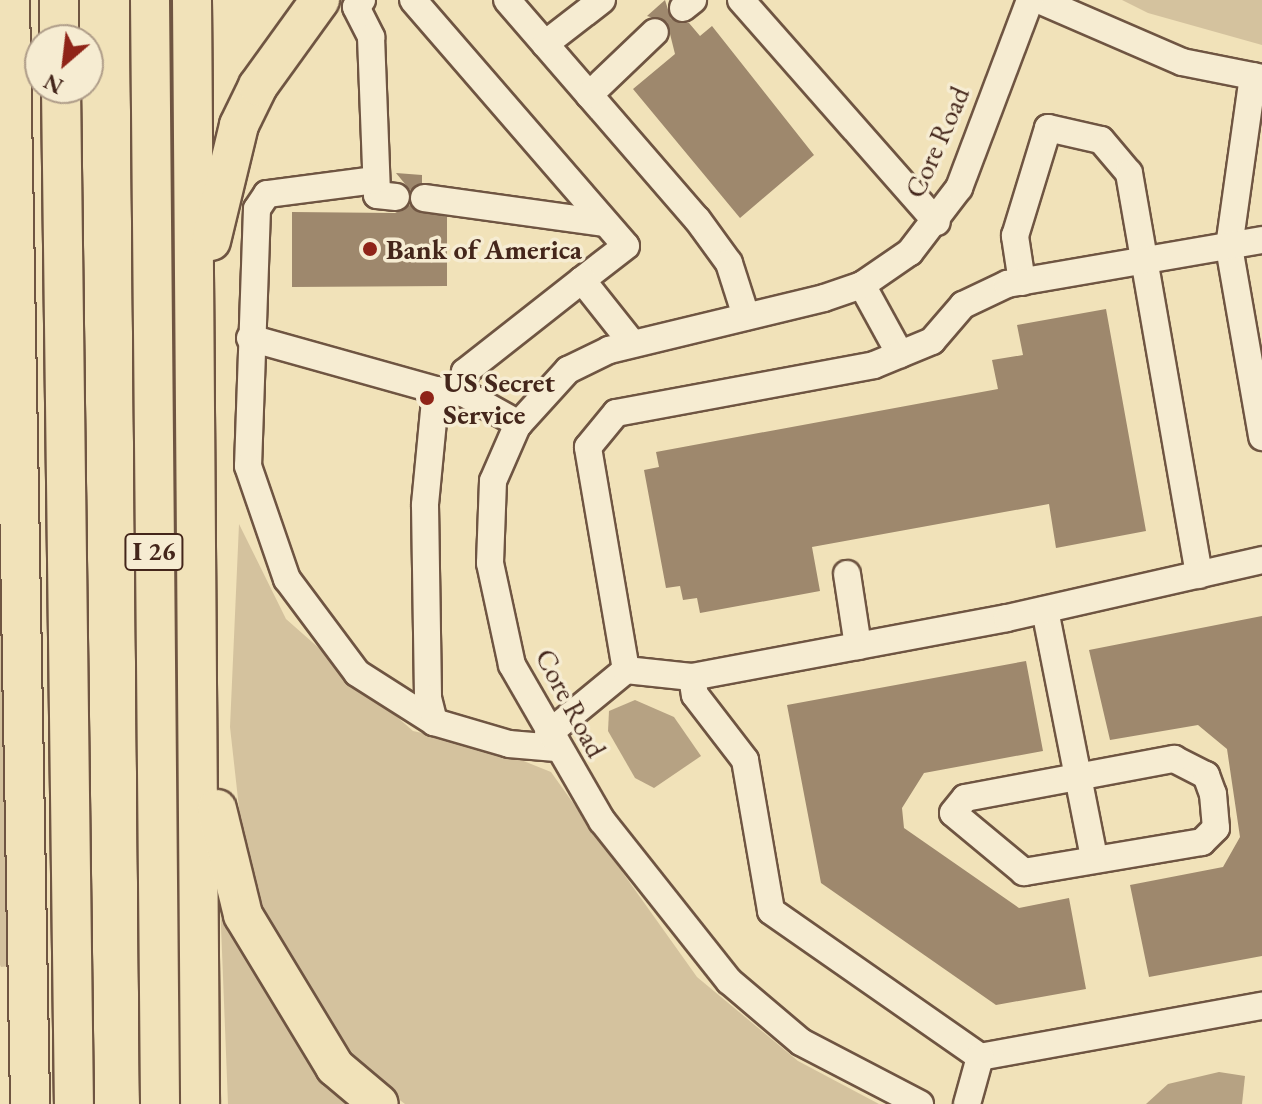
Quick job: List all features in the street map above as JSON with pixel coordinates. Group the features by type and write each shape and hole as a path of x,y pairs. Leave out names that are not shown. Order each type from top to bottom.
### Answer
{"highway":[{"path":"10,0 30,1104"},
{"path":"59,0 59,24"},
{"name":"I 26","path":"150,0 160,1104"},
{"path":"192,0 199,631 200,1104"},
{"path":"197,432 208,259 239,125 258,86 320,0"},
{"path":"61,104 74,1104"},
{"path":"0,451 14,219"},
{"path":"199,631 221,834 243,915 335,1067 379,1104"},
{"path":"0,995 17,1104"}],"street":[{"path":"362,0 356,7 371,37 377,195 396,197"},
{"path":"413,0 626,246 465,372 463,393"},
{"path":"507,0 729,263 746,316"},
{"path":"545,44 602,0"},
{"path":"741,0 937,222"},
{"name":"Core Road","path":"920,1104 801,1042 729,981 648,886 552,741 512,665 490,563 493,481 519,424 568,370 632,343 862,285 937,222 959,188 1030,0"},
{"path":"1039,0 1182,62 1257,77 1229,247 1262,437"},
{"path":"589,95 655,32"},
{"path":"1022,282 1015,236 1048,128 1101,140 1120,156 1129,173 1199,575"},
{"path":"375,180 267,194 257,209 250,338 248,466 287,579 357,673 434,722 509,744 552,741 626,670 692,677 1045,610 1262,560"},
{"path":"424,198 605,223"},
{"path":"626,670 588,447 616,413 900,354 932,341 963,305 1022,282 1262,240"},
{"path":"582,280 632,343"},
{"path":"862,285 900,354"},
{"path":"250,338 436,390 463,393 519,424"},
{"path":"434,722 425,505 436,390"},
{"path":"847,574 858,646"},
{"path":"1045,610 1094,857"},
{"path":"692,677 695,695 745,760 771,911 980,1057 1262,1006"},
{"path":"1174,759 1206,775 1213,794 1216,828 1202,842 1094,857 1024,872 953,813 965,798 1077,774 1174,759"},
{"path":"967,1104 980,1057"}],"shaded area":[{"path":"1122,0 1262,0 1262,45 1148,13"},
{"path":"239,524 286,619 413,731 491,748 551,772 697,977 798,1061 879,1104 405,1104 372,1079 313,1001 268,920 244,853 230,727"},
{"path":"0,589 10,966 1,967 0,965"},
{"path":"635,700 674,717 701,756 654,788 635,778 608,731 609,711"},
{"path":"219,875 356,1104 228,1104"},
{"path":"1219,1072 1245,1076 1242,1104 1146,1104 1168,1084"}],"building":[{"path":"665,0 671,19 689,23 700,36 712,26 814,155 740,218 633,89 675,54 667,22 647,16"},
{"path":"396,173 422,175 422,183 410,190"},
{"name":"Bank of America","path":"410,205 447,217 447,286 292,287 292,212 395,213"},
{"path":"1106,309 1146,531 1056,548 1049,504 812,547 820,591 700,613 697,598 683,600 680,586 666,588 644,470 659,467 656,452 998,389 992,360 1023,355 1017,325"},
{"path":"1262,616 1262,956 1149,977 1130,885 1223,867 1240,837 1227,749 1198,725 1110,740 1089,650"},
{"path":"1026,661 1043,751 924,773 902,808 904,828 1019,908 1069,898 1086,989 996,1005 821,883 787,705"}],"place":[{"name":"Bank of America","path":"370,249"},
{"name":"US Secret Service","path":"427,398"}]}
